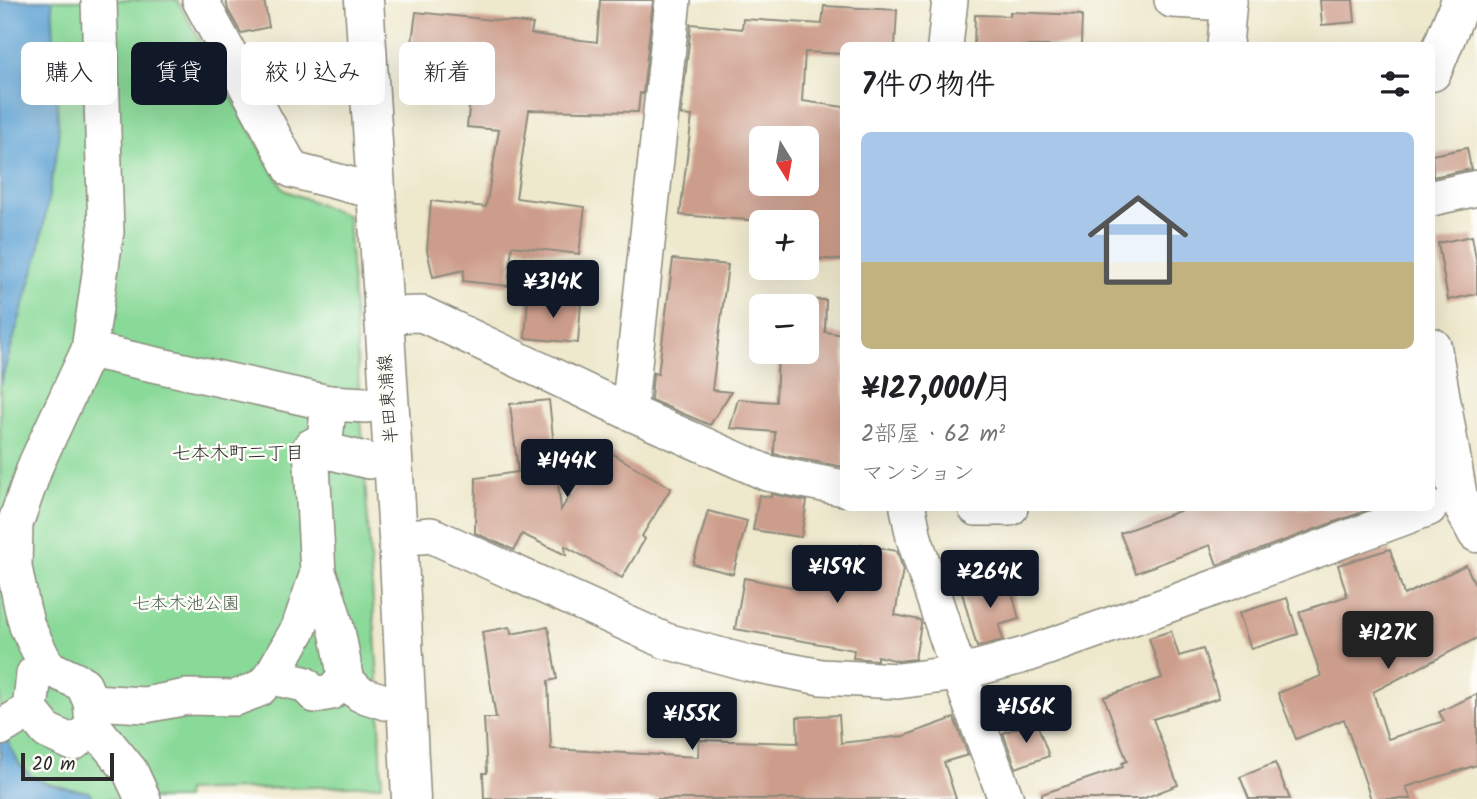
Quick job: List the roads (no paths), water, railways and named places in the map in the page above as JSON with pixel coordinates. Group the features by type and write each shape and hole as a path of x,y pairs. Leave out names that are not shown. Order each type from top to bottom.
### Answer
{"main road":[{"name":"半田東浦線","path":"364,0 398,538 411,799"},
{"path":"1435,65 1461,0"},
{"path":"1435,380 1449,500 1477,533"}],"street":[{"path":"200,0 292,170 374,191"},
{"path":"629,412 674,0"},
{"path":"945,42 950,0"},
{"path":"1172,0 1229,2 1225,42"},
{"path":"102,2 106,232 89,350 36,464 15,524 15,567 27,626 47,667 83,684 86,724 130,771 144,799"},
{"path":"1435,197 1477,188"},
{"path":"384,316 422,314 629,412 768,472 840,487"},
{"path":"89,350 329,403 366,405"},
{"path":"311,447 326,439 329,403"},
{"path":"311,447 369,461"},
{"path":"311,447 318,573 331,603 342,648 345,679 360,694 385,702"},
{"path":"909,511 914,538 959,673 1006,799"},
{"path":"398,538 431,535 666,642 748,663 821,677 898,681 959,673 1028,654 1420,511"},
{"path":"47,667 34,674 11,721 47,731 86,724 145,705 187,697 235,698 259,689 271,677 299,628 318,573"},
{"path":"271,677 304,684 315,695 331,692 345,679"}],"water":[{"path":"0,0 52,0 54,42 21,42 21,105 57,105 59,139 38,256 0,385"},
{"path":"0,719 14,754 29,774 52,785 89,792 93,799 0,799"}],"district":[{"name":"七本木町二丁目","path":"238,454"}],"park label":[{"name":"七本木池公園","path":"186,604"}]}
